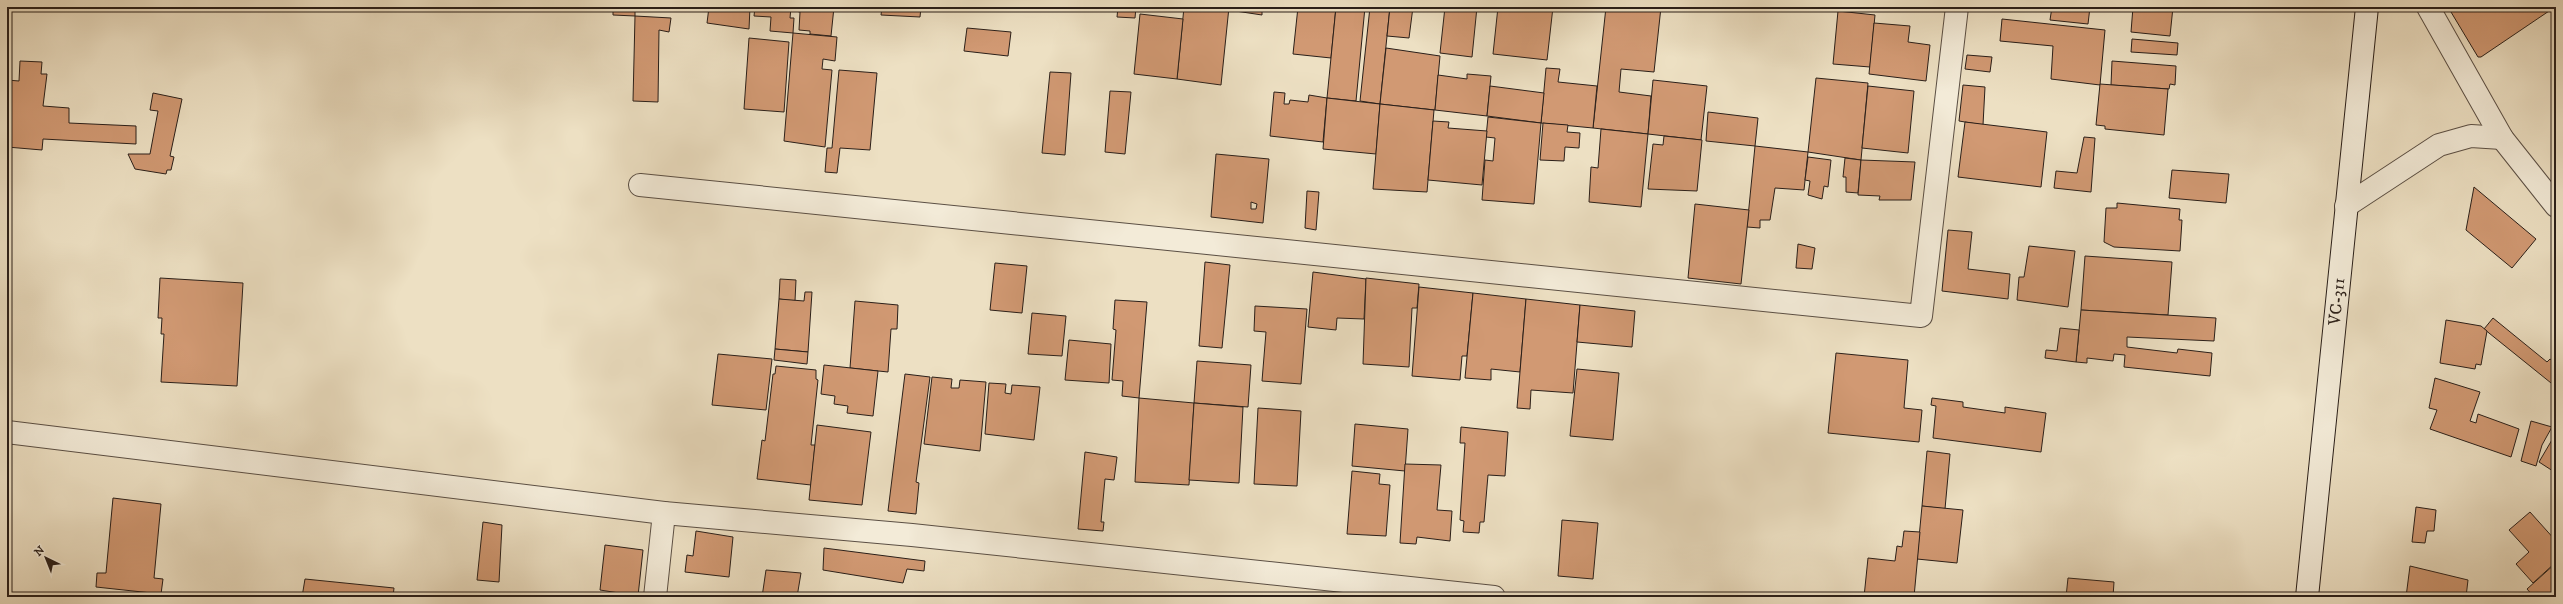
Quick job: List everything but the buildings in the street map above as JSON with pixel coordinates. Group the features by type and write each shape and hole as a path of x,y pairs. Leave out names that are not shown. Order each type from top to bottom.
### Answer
{"street":[{"path":"640,185 1921,316 1954,7"},
{"name":"VC-311","path":"2307,597 2367,7"},
{"path":"2428,7 2502,138 2556,206"},
{"path":"2346,206 2439,145 2471,136 2502,138"},
{"path":"7,432 664,513 912,535 1494,597"},
{"path":"655,597 664,513"}]}
